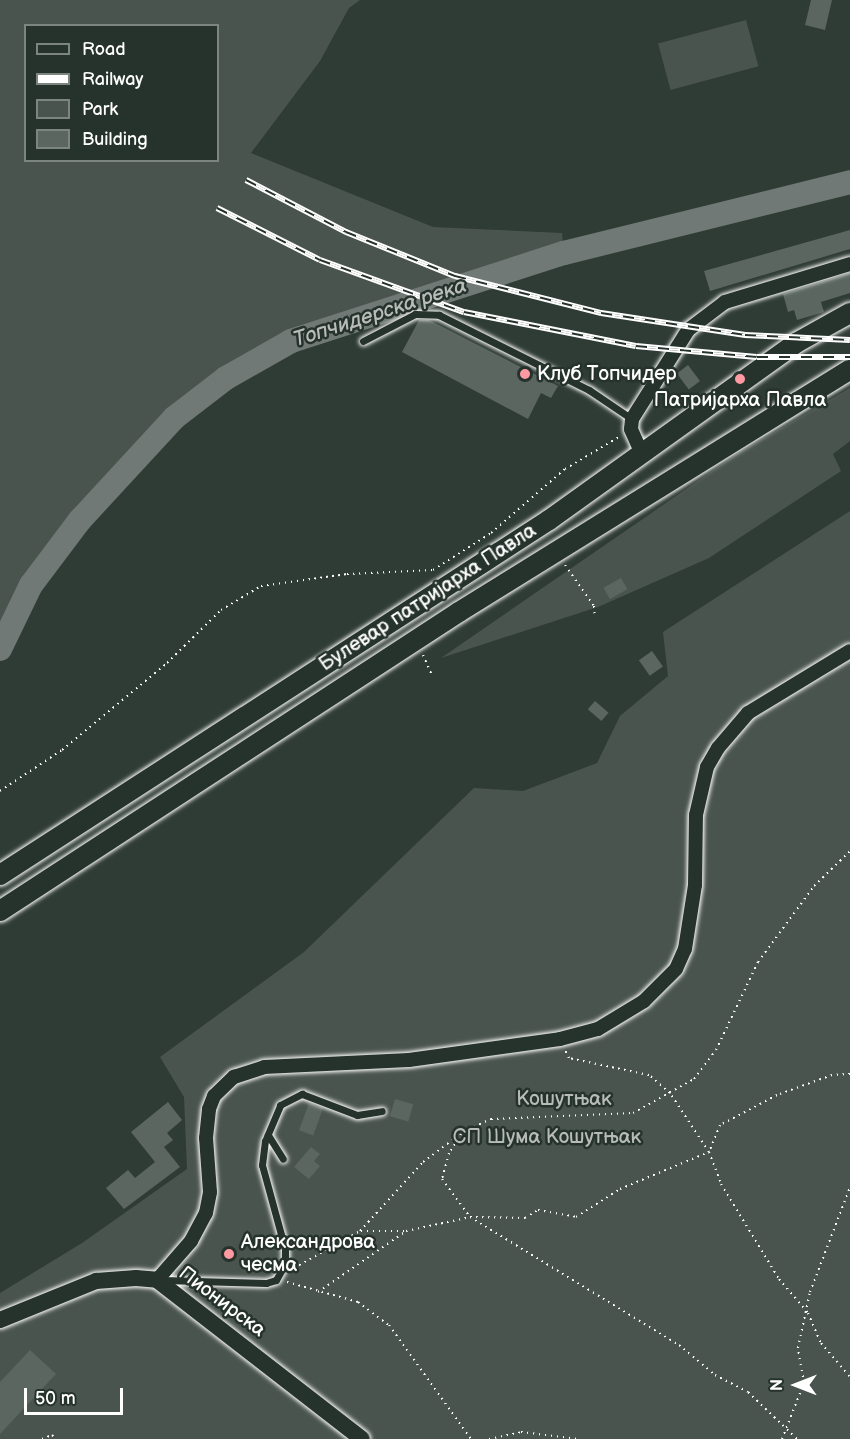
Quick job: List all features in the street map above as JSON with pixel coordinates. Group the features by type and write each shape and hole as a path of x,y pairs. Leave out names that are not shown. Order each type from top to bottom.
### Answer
{"main road":[{"name":"Булевар патријарха Павла","path":"0,874 549,520 796,343 850,313"},
{"name":"Булевар патријарха Павла","path":"0,911 459,612 850,370"}],"street":[{"path":"642,454 632,424 679,340 714,308 850,264"},
{"path":"157,1280 191,1241 206,1213 210,1192 206,1138 209,1109 214,1096 234,1077 264,1067 408,1060 560,1039 620,1018 644,1001 676,969 685,949 691,915 696,815 707,767 733,727 748,713 850,651"},
{"name":"Пионирска","path":"0,1320 96,1281 136,1278 157,1280 362,1439"}],"lane":[{"path":"363,341 415,314 439,315 589,390 632,424"},
{"path":"157,1280 266,1283 276,1280 286,1255 263,1172 268,1135 280,1105 296,1094 311,1095 357,1115 382,1112"},
{"path":"268,1135 283,1159"}],"path":[{"path":"0,791 62,750 167,663 221,610 261,586 347,574 434,570 491,533 565,469 632,424"},
{"path":"560,557 594,606 595,617"},
{"path":"419,647 432,675"},
{"path":"276,1280 360,1231 423,1162 463,1132 491,1119 633,1113 694,1079 716,1050 758,962 814,886 850,850"},
{"path":"560,1039 569,1059 649,1075 670,1093 709,1152 721,1184 779,1279 808,1313 821,1343 850,1377"},
{"path":"360,1231 406,1231 470,1217 525,1218 538,1210 576,1217 620,1189 709,1152 720,1125 777,1095 832,1075 850,1074"},
{"path":"463,1132 449,1153 442,1179 470,1217 679,1345 715,1375 748,1392 785,1431 796,1439"},
{"path":"782,1439 804,1383 798,1348 808,1313 810,1292 850,1187"},
{"path":"318,1292 406,1231"},
{"path":"276,1280 358,1302 389,1325 471,1439"},
{"path":"489,1439 521,1431 579,1439"},
{"path":"42,1439 52,1435 56,1439"}],"green space":[{"path":"0,0 360,0 349,8 320,61 251,153 433,227 562,233 564,253 291,341 226,378 174,418 80,519 31,585 0,649"},
{"path":"746,20 758,66 671,90 658,44"},
{"path":"850,388 850,441 833,454 841,471 709,558 598,607 441,658 737,454"},
{"name":"Кошутњак","path":"850,511 850,1439 0,1439 0,1293 82,1243 187,1169 184,1097 160,1057 304,952 474,788 523,791 597,763 620,716 668,676 663,632"}],"building":[{"path":"811,0 832,0 825,30 805,25"},
{"path":"850,230 850,249 710,291 704,271"},
{"path":"850,273 850,293 821,302 824,312 797,320 794,310 788,312 783,294"},
{"path":"419,320 429,320 558,386 551,398 541,393 528,419 402,352"},
{"path":"688,365 700,381 689,389 677,373"},
{"path":"621,578 627,589 610,599 604,588"},
{"path":"652,651 663,667 650,676 639,660"},
{"path":"595,701 609,713 601,721 588,709"},
{"path":"395,1099 413,1104 408,1122 390,1116"},
{"path":"168,1102 182,1120 167,1133 173,1140 164,1147 180,1167 124,1209 106,1188 128,1170 135,1178 155,1162 131,1132"},
{"path":"309,1103 323,1108 313,1135 299,1130"},
{"path":"311,1147 320,1154 314,1161 320,1166 309,1179 294,1167"},
{"path":"30,1350 56,1374 0,1434 0,1382"}],"waterway":[{"name":"Топчидерска река","path":"0,649 31,585 80,520 174,418 226,378 291,341 564,253 850,182"}],"railway":[{"path":"246,180 346,232 455,276 601,313 745,335 850,340"},
{"path":"217,208 320,260 464,312 636,346 757,357 850,357"}],"place":[{"name":"Клуб Топчидер","path":"525,374"},
{"name":"Патријарха Павла","path":"740,379"},
{"name":"Александрова чесма","path":"229,1254"}],"park label":[{"name":"СП Шума Кошутњак","path":"547,1137"}]}
